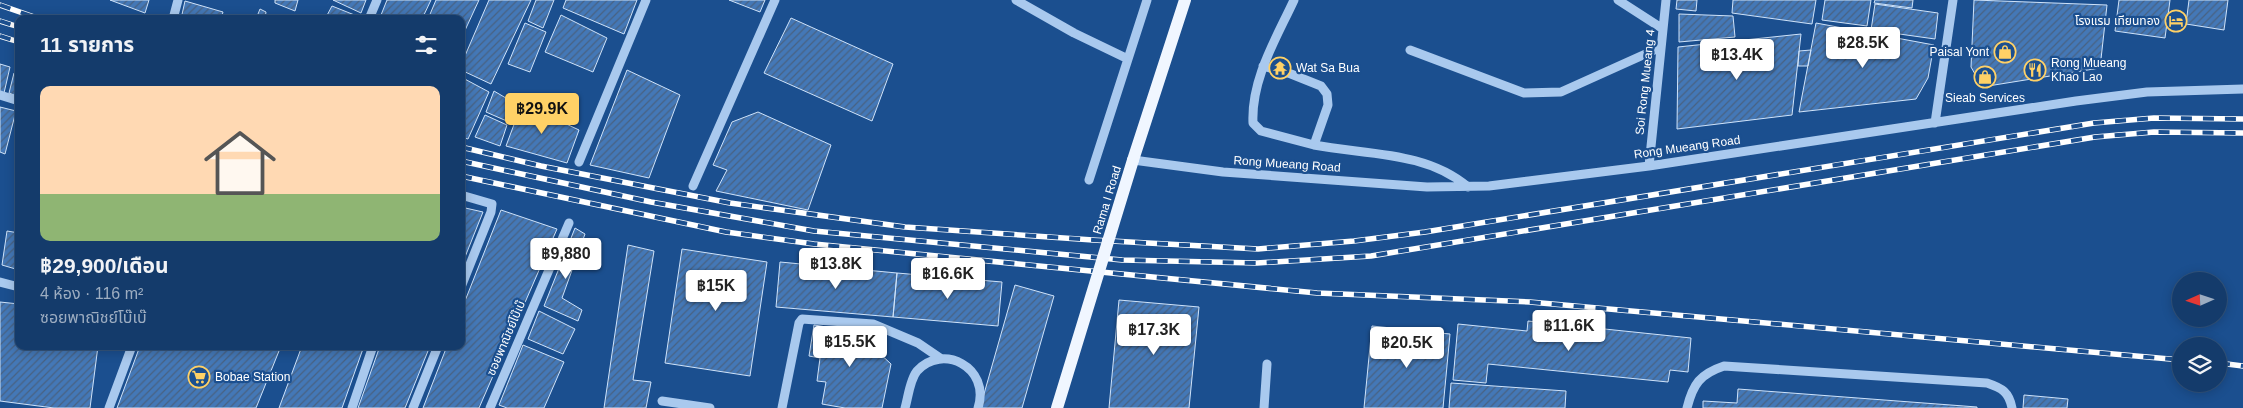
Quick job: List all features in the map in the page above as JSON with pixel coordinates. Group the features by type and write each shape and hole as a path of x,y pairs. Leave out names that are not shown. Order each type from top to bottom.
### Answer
{"main road":[{"name":"Rama I Road","path":"1057,408 1185,0"}],"street":[{"path":"175,15 178,0"},
{"path":"371,15 377,0"},
{"path":"579,162 646,0"},
{"path":"693,186 775,0"},
{"path":"1016,0 1074,33 1128,59"},
{"path":"1089,180 1147,0"},
{"path":"1294,0 1263,66 1252,108 1252,124 1261,131 1314,145 1389,155 1432,165 1454,175 1468,187"},
{"path":"1618,0 1663,29"},
{"name":"Soi Rong Mueang 4","path":"1649,166 1666,0"},
{"path":"1935,123 1953,0"},
{"path":"1410,50 1524,93 1537,93 1561,92 1661,47"},
{"path":"1263,66 1291,74 1321,86 1328,94 1328,105 1314,145"},
{"name":"Rong Mueang Road","path":"1134,160 1223,172 1427,187 1490,186 1649,166 2147,92 2243,89"},
{"path":"0,95 15,100"},
{"path":"465,196 492,204 491,212 465,277"},
{"name":"ซอยพาณิชย์โบ๊เบ๊","path":"490,408 569,223"},
{"path":"0,282 15,286"},
{"path":"782,408 799,323 802,319 873,324 918,343 940,358 962,364 971,370 980,383 982,396 978,408"},
{"path":"109,408 131,350"},
{"path":"352,408 372,350"},
{"path":"413,408 436,350"},
{"path":"905,408 915,373 927,362 940,358"},
{"path":"1264,408 1267,364"},
{"path":"1687,408 1690,397 1699,380 1707,372 1724,366 1987,383 2000,387 2008,394 2012,408"},
{"path":"662,401 710,408"}],"building":[{"path":"110,0 149,0 145,13"},
{"path":"275,0 298,0 295,11 275,3"},
{"path":"333,0 366,0 361,13"},
{"path":"387,0 431,0 424,15 381,15"},
{"path":"436,0 479,0 465,30 465,15 430,15"},
{"path":"489,0 531,0 491,84 465,72 465,56"},
{"path":"536,0 554,0 543,28 528,21"},
{"path":"566,0 637,0 624,34 563,8"},
{"path":"729,0 765,0 760,12"},
{"path":"1677,0 1697,0 1696,11 1676,9"},
{"path":"1733,0 1816,0 1812,24 1732,13"},
{"path":"1825,0 1871,0 1867,26 1822,20"},
{"path":"1875,0 1913,0 1912,8 1874,3"},
{"path":"1974,0 2107,5 2100,68 1988,86 1979,81 1971,67"},
{"path":"2119,0 2170,0 2165,38 2115,31"},
{"path":"2189,0 2228,0 2224,30 2186,24"},
{"path":"185,1 223,12 222,15 182,15"},
{"path":"1875,4 1938,13 1935,39 1871,30"},
{"path":"332,6 354,15 327,15"},
{"path":"260,9 266,12 266,15 258,15"},
{"path":"1679,14 1733,16 1735,37 1679,42"},
{"path":"561,15 607,38 593,72 545,52"},
{"path":"791,18 893,64 872,121 764,73"},
{"path":"525,23 546,32 530,72 508,64"},
{"path":"1816,23 1934,45 1928,78 1916,99 1799,112"},
{"path":"1801,34 1792,115 1677,129 1678,47"},
{"path":"1811,50 1808,66 1798,66 1799,51"},
{"path":"0,64 10,67 4,93 0,92"},
{"path":"627,70 680,95 649,178 590,165"},
{"path":"14,73 15,95 9,93"},
{"path":"465,79 489,92 468,139 465,138"},
{"path":"494,91 516,104 509,122 486,112"},
{"path":"522,103 579,130 567,163 506,146"},
{"path":"0,107 15,111 15,115 5,154 0,152"},
{"path":"758,112 831,145 808,210 716,191 727,170 713,165 732,122"},
{"path":"485,115 507,125 500,146 475,137"},
{"path":"465,208 483,212 465,257"},
{"path":"501,210 557,229 479,408 423,408 445,350 465,350 465,301"},
{"path":"575,228 585,234 562,298 582,310 578,321 544,306"},
{"path":"7,231 15,232 15,269 2,265"},
{"path":"628,245 654,251 633,380 651,382 646,408 604,408"},
{"path":"682,249 767,262 750,376 665,363"},
{"path":"780,262 897,273 893,317 776,307"},
{"path":"897,273 1002,282 998,326 893,317"},
{"path":"1015,285 1054,296 1022,408 980,408"},
{"path":"1119,300 1199,307 1189,408 1109,408"},
{"path":"0,302 15,304 15,350 97,350 90,408 54,408 0,401"},
{"path":"539,311 575,329 563,354 528,339"},
{"path":"1528,321 1691,338 1688,372 1670,370 1668,382 1488,364 1486,383 1453,380 1458,324 1527,331"},
{"path":"814,325 878,335 876,350 891,364 882,408 845,408 822,404 826,382 817,381 820,358 809,356"},
{"path":"1372,326 1450,334 1443,408 1364,408"},
{"path":"523,345 564,362 544,408 507,408 499,405"},
{"name":"Bobae Station","path":"139,350 279,350 256,408 117,408"},
{"path":"301,350 363,350 342,408 279,408"},
{"path":"379,350 428,350 405,408 358,408"},
{"path":"1451,383 1566,391 1565,408 1449,408"},
{"path":"1738,389 1977,408 1703,408 1703,401 1737,403"},
{"path":"2024,395 2068,399 2067,408 2023,408"}],"railway":[{"path":"0,5 29,15"},
{"path":"0,21 15,26"},
{"path":"0,36 15,41"},
{"path":"465,148 541,166 730,203 905,227 1258,249 1354,241 1425,232 2094,123 2154,118 2243,119"},
{"path":"465,162 651,202 814,231 1122,260 1257,263 1371,256 2095,137 2154,132 2243,133"},
{"path":"465,177 726,232 814,244 1317,293 1530,302 2172,359"},
{"path":"2227,364 2243,366"}],"place":[{"name":"โรงแรม เทียนทอง","path":"2176,21"},
{"name":"Paisal Yont","path":"2005,52"},
{"name":"Wat Sa Bua","path":"1280,68"},
{"name":"Rong Mueang Khao Lao","path":"2035,70"},
{"name":"Sieab Services","path":"1985,77"},
{"name":"Bobae Station","path":"199,377"}]}
